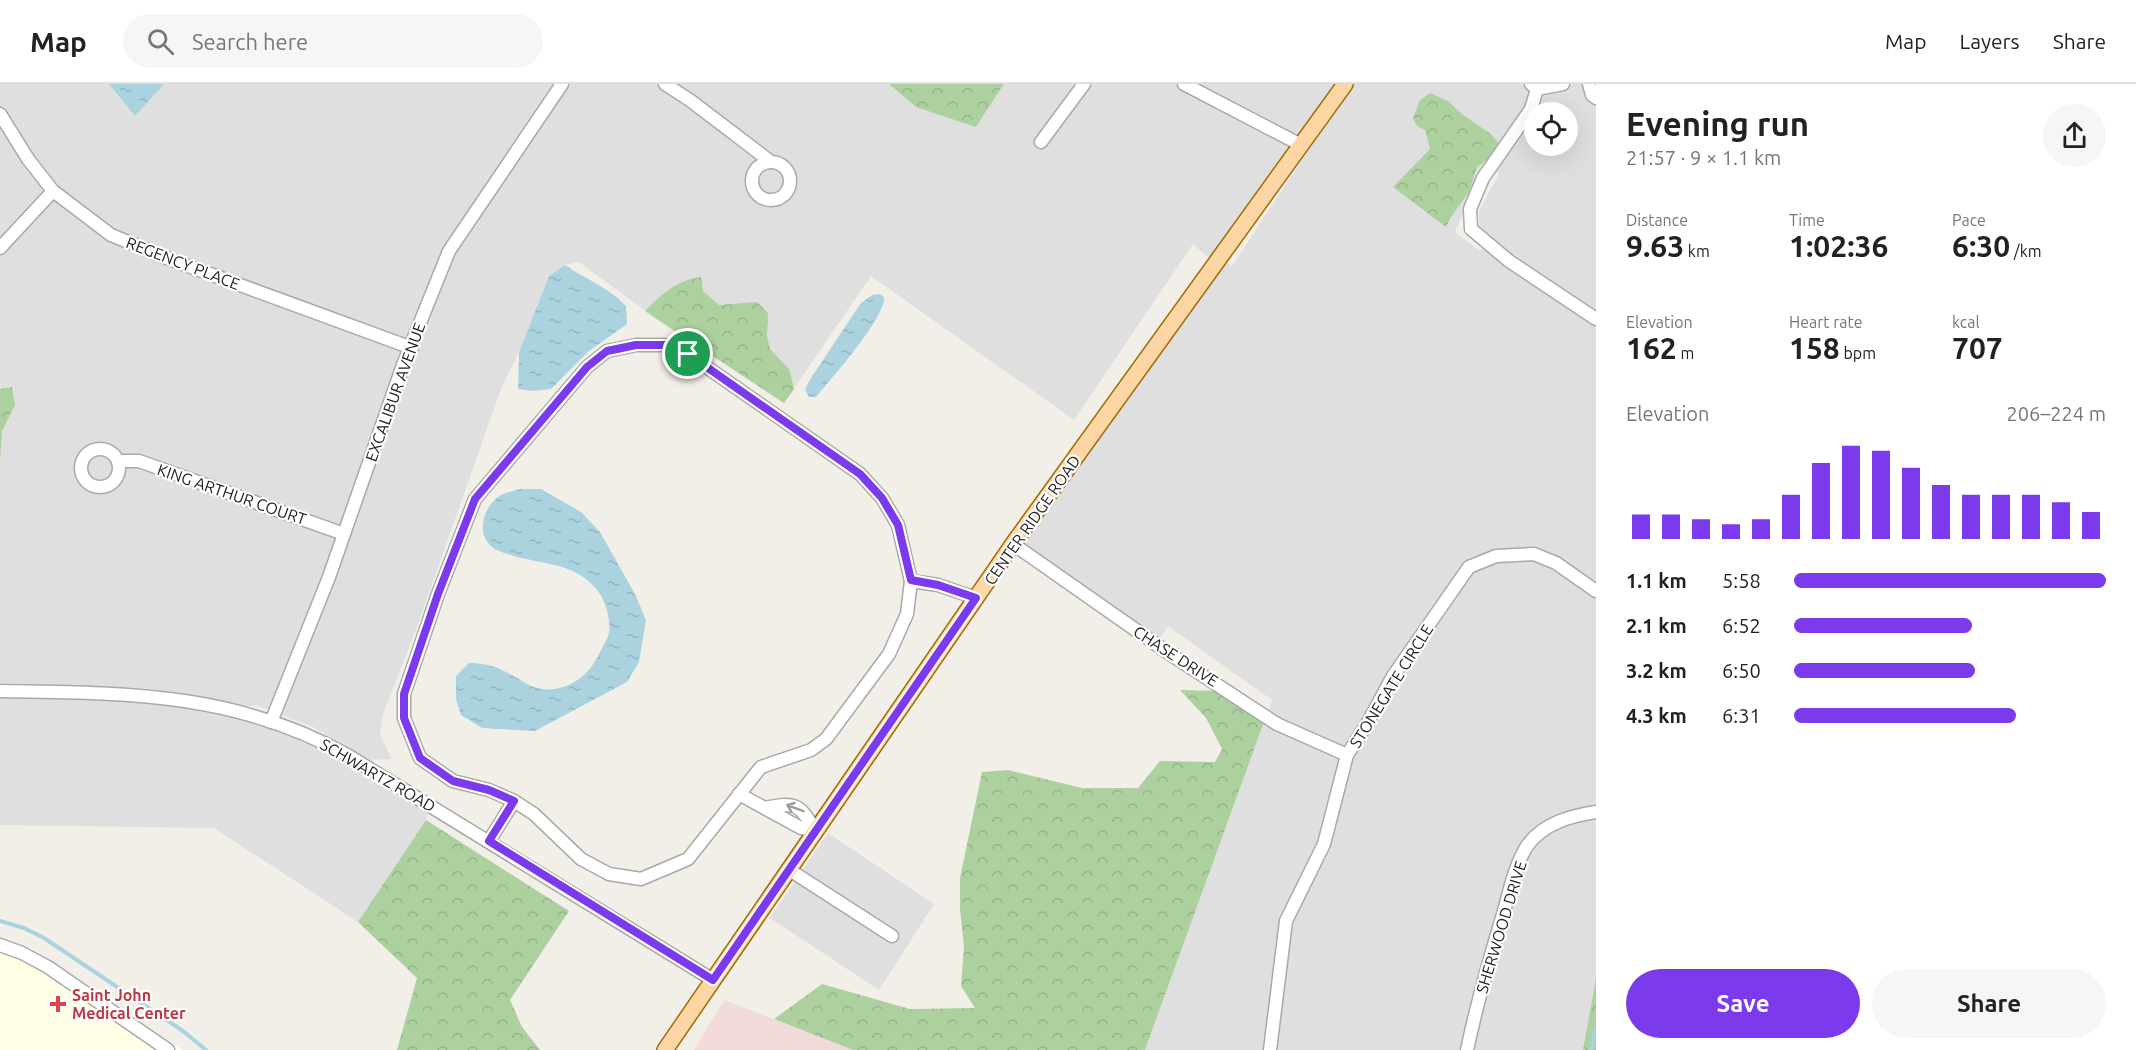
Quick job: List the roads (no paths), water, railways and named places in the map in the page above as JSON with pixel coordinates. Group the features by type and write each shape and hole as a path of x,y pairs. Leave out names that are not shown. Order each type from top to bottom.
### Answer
{"main road":[{"name":"CENTER RIDGE ROAD","path":"665,1050 1013,544 1345,84"}],"street":[{"name":"EXCALIBUR AVENUE","path":"271,722 344,534 403,365 412,348 449,251 562,84"},
{"path":"665,84 771,162"},
{"path":"1041,142 1084,84"},
{"path":"1184,84 1301,145"},
{"path":"1563,84 1534,86 1531,109 1483,178 1470,209 1471,229 1509,261 1596,319"},
{"path":"1589,84 1596,98"},
{"name":"REGENCY PLACE","path":"0,114 28,159 53,191 111,235 183,264 412,348"},
{"path":"0,248 53,191"},
{"path":"636,345 665,345 688,354 860,474 882,498 898,525 911,580 907,614 889,654 826,738 811,750 762,767 688,859 641,879 599,871 580,859 534,814 514,801 489,790 453,781 420,758 404,718 404,694 438,594 475,499 587,367 607,351 636,345"},
{"name":"KING ARTHUR COURT","path":"118,461 139,461 344,534"},
{"name":"CHASE DRIVE","path":"1013,544 1170,654 1277,724 1347,755"},
{"name":"STONEGATE CIRCLE","path":"1270,1050 1286,921 1324,844 1347,755 1394,676 1469,567 1496,556 1534,554 1556,563 1596,591"},
{"path":"911,580 938,585 976,598"},
{"name":"SCHWARTZ ROAD","path":"0,692 110,693 161,697 223,708 271,722 326,743 713,980"},
{"path":"739,794 801,828 815,830"},
{"path":"489,841 514,801"},
{"name":"SHERWOOD DRIVE","path":"1467,1050 1503,913 1513,880 1528,844 1552,824 1573,815 1596,812"},
{"path":"788,869 892,936"},
{"path":"0,945 22,953 48,967 168,1050"}],"water":[{"path":"109,84 164,84 135,116"},
{"path":"565,265 619,299 626,306 627,324 589,351 551,389 533,391 518,389 519,352 549,276"},
{"path":"880,294 884,297 882,306 867,333 816,397 809,397 805,389 811,378 861,303 872,295"},
{"path":"520,489 541,489 581,512 600,532 635,594 646,620 639,662 627,682 535,731 482,728 461,715 456,699 456,676 469,663 478,663 500,669 539,689 554,689 569,685 581,678 595,661 609,633 609,624 606,607 600,594 579,574 553,564 510,555 497,550 485,539 484,517 492,503 500,496"}],"waterway":[{"path":"0,921 24,928 44,938 183,1031 206,1050"},
{"path":"1591,1050 1596,1027"}],"place":[{"name":"Saint John Medical Center","path":"58,1004"}]}
